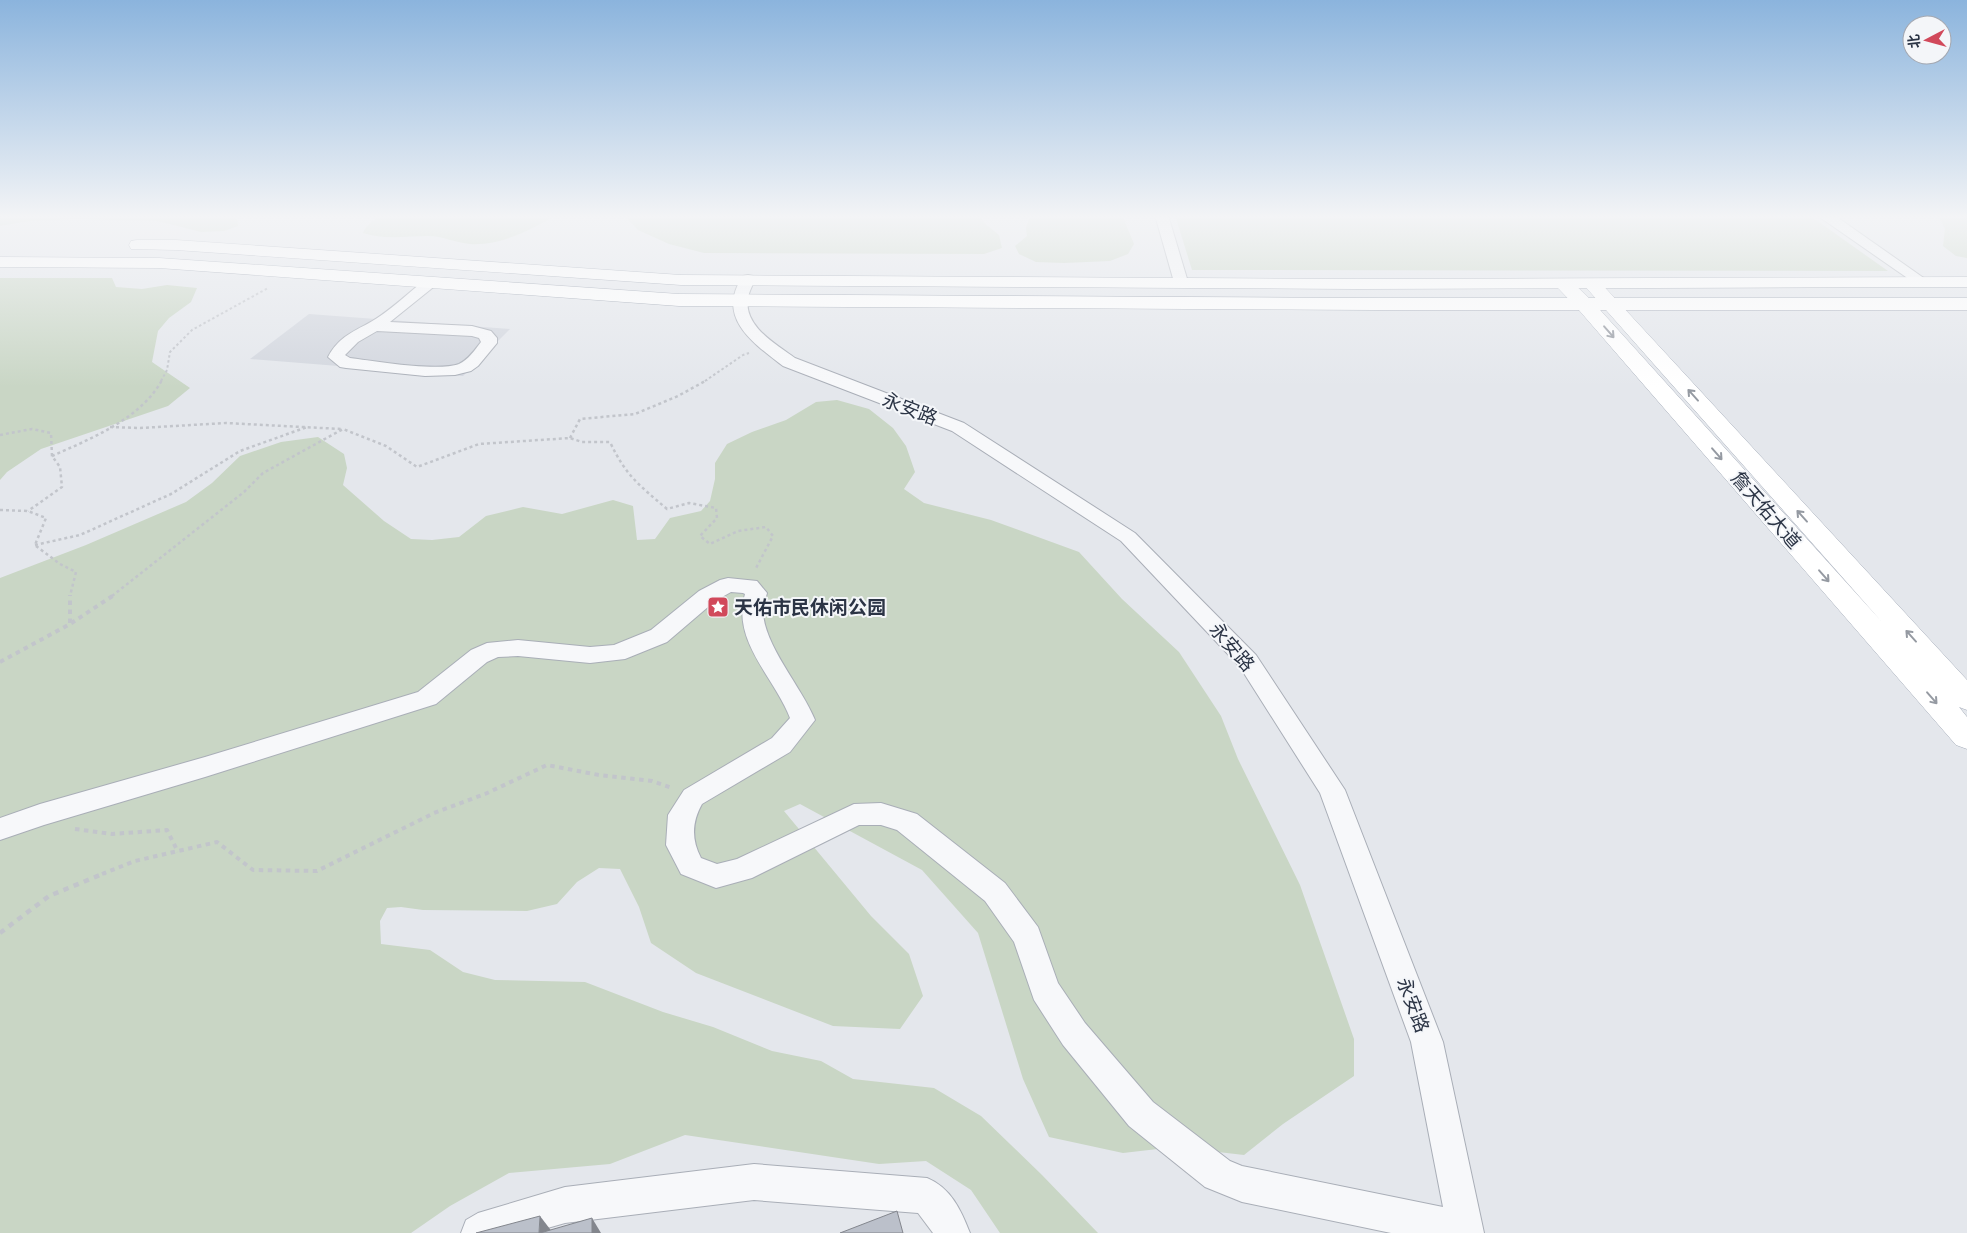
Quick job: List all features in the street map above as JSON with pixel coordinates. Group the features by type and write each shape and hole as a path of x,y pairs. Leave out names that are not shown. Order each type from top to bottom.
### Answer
{"main road":[{"path":"284,273 679,300 740,302 1588,294 1967,282"},
{"path":"573,273 681,280 1181,282"},
{"name":"詹天佑大道","path":"1181,282 1564,284 1612,305 1967,699"},
{"name":"詹天佑大道","path":"1588,294 1967,737"},
{"path":"1612,305 1967,304"}],"street":[{"path":"1178,273 1181,282"},
{"path":"1909,273 1922,282"},
{"path":"740,302 748,279"},
{"path":"375,326 472,331 485,334 489,338 490,343 472,362 464,368 451,371 346,363 336,357 350,340 367,328 375,326 431,282"},
{"name":"永安路","path":"740,302 743,317 755,336 789,362 958,427 1128,537 1248,661 1332,790 1427,1042 1465,1232"},
{"path":"0,829 40,815 205,767 427,698 479,656 495,649 518,648 590,655 617,652 659,636 707,596 721,588 728,585 749,586 756,593 752,608 757,636 799,706 803,720 781,745 693,797 682,814 680,845 691,866 716,876 742,870 854,815 870,812 890,815 907,822 995,892 1027,936 1045,990 1074,1034 1141,1114 1218,1174 1242,1184 1465,1232"},
{"path":"479,1233 491,1226 565,1205 754,1182 927,1196 945,1217 952,1233"}],"path":[{"path":"52,456 110,427 144,404 156,392 163,381 171,360 170,352 192,330 261,291 303,274"},
{"path":"570,438 580,419 635,414 678,396 712,378 743,355 769,347"},
{"path":"110,427 140,428 226,423 343,429 386,446 417,467 479,444 570,438 582,442 610,442 621,464 632,479 667,508 689,502 716,508 717,518 700,536 710,544 738,531 766,526 773,536 761,555 749,586"},
{"path":"35,545 80,535 171,494 240,450 307,427"},
{"path":"0,435 32,429 51,433 52,456 60,467 62,487 28,511"},
{"path":"0,662 70,624 123,590 244,492 263,474 343,429"},
{"path":"0,510 28,511 46,518 35,545"},
{"path":"35,545 60,564 76,572 70,597 70,624"},
{"path":"0,933 49,896 136,862 217,842 253,870 317,871 434,813 485,794 547,765 599,775 652,781 693,797"},
{"path":"40,815 68,828 112,834 167,830 178,852"}],"shaded area":[{"path":"309,314 510,329 463,376 250,359"}],"green space":[{"path":"0,278 112,278 116,287 142,289 167,285 197,288 191,302 169,318 158,331 152,362 190,388 168,406 41,449 7,472 0,480"},
{"path":"837,400 869,409 893,428 906,446 915,472 904,489 924,503 991,520 1079,552 1122,599 1179,652 1221,716 1238,759 1300,885 1354,1039 1354,1076 1283,1124 1244,1155 1175,1147 1123,1153 1049,1137 1023,1079 978,933 922,870 800,804 784,811 871,916 909,954 923,996 900,1029 833,1026 696,973 651,943 639,907 620,869 599,868 577,882 557,904 527,911 387,908 380,921 381,944 430,950 463,972 495,980 585,982 663,1012 713,1027 772,1051 821,1061 853,1079 934,1088 981,1116 1098,1233 1000,1233 971,1190 926,1161 879,1164 685,1135 610,1164 509,1173 450,1206 411,1233 0,1233 0,578 86,545 186,502 212,483 240,456 281,442 318,437 344,454 347,468 343,485 384,521 411,539 432,540 459,537 486,516 523,507 562,514 613,500 633,506 637,540 655,539 670,518 701,511 710,501 715,479 715,463 727,444 752,432 786,420 816,402"}],"building":[{"path":"897,1211 903,1233 840,1233"},
{"path":"540,1216 539,1233 476,1233"},
{"path":"592,1218 592,1233 540,1233"}],"place":[{"name":"天佑市民休闲公园","path":"718,607"}]}
